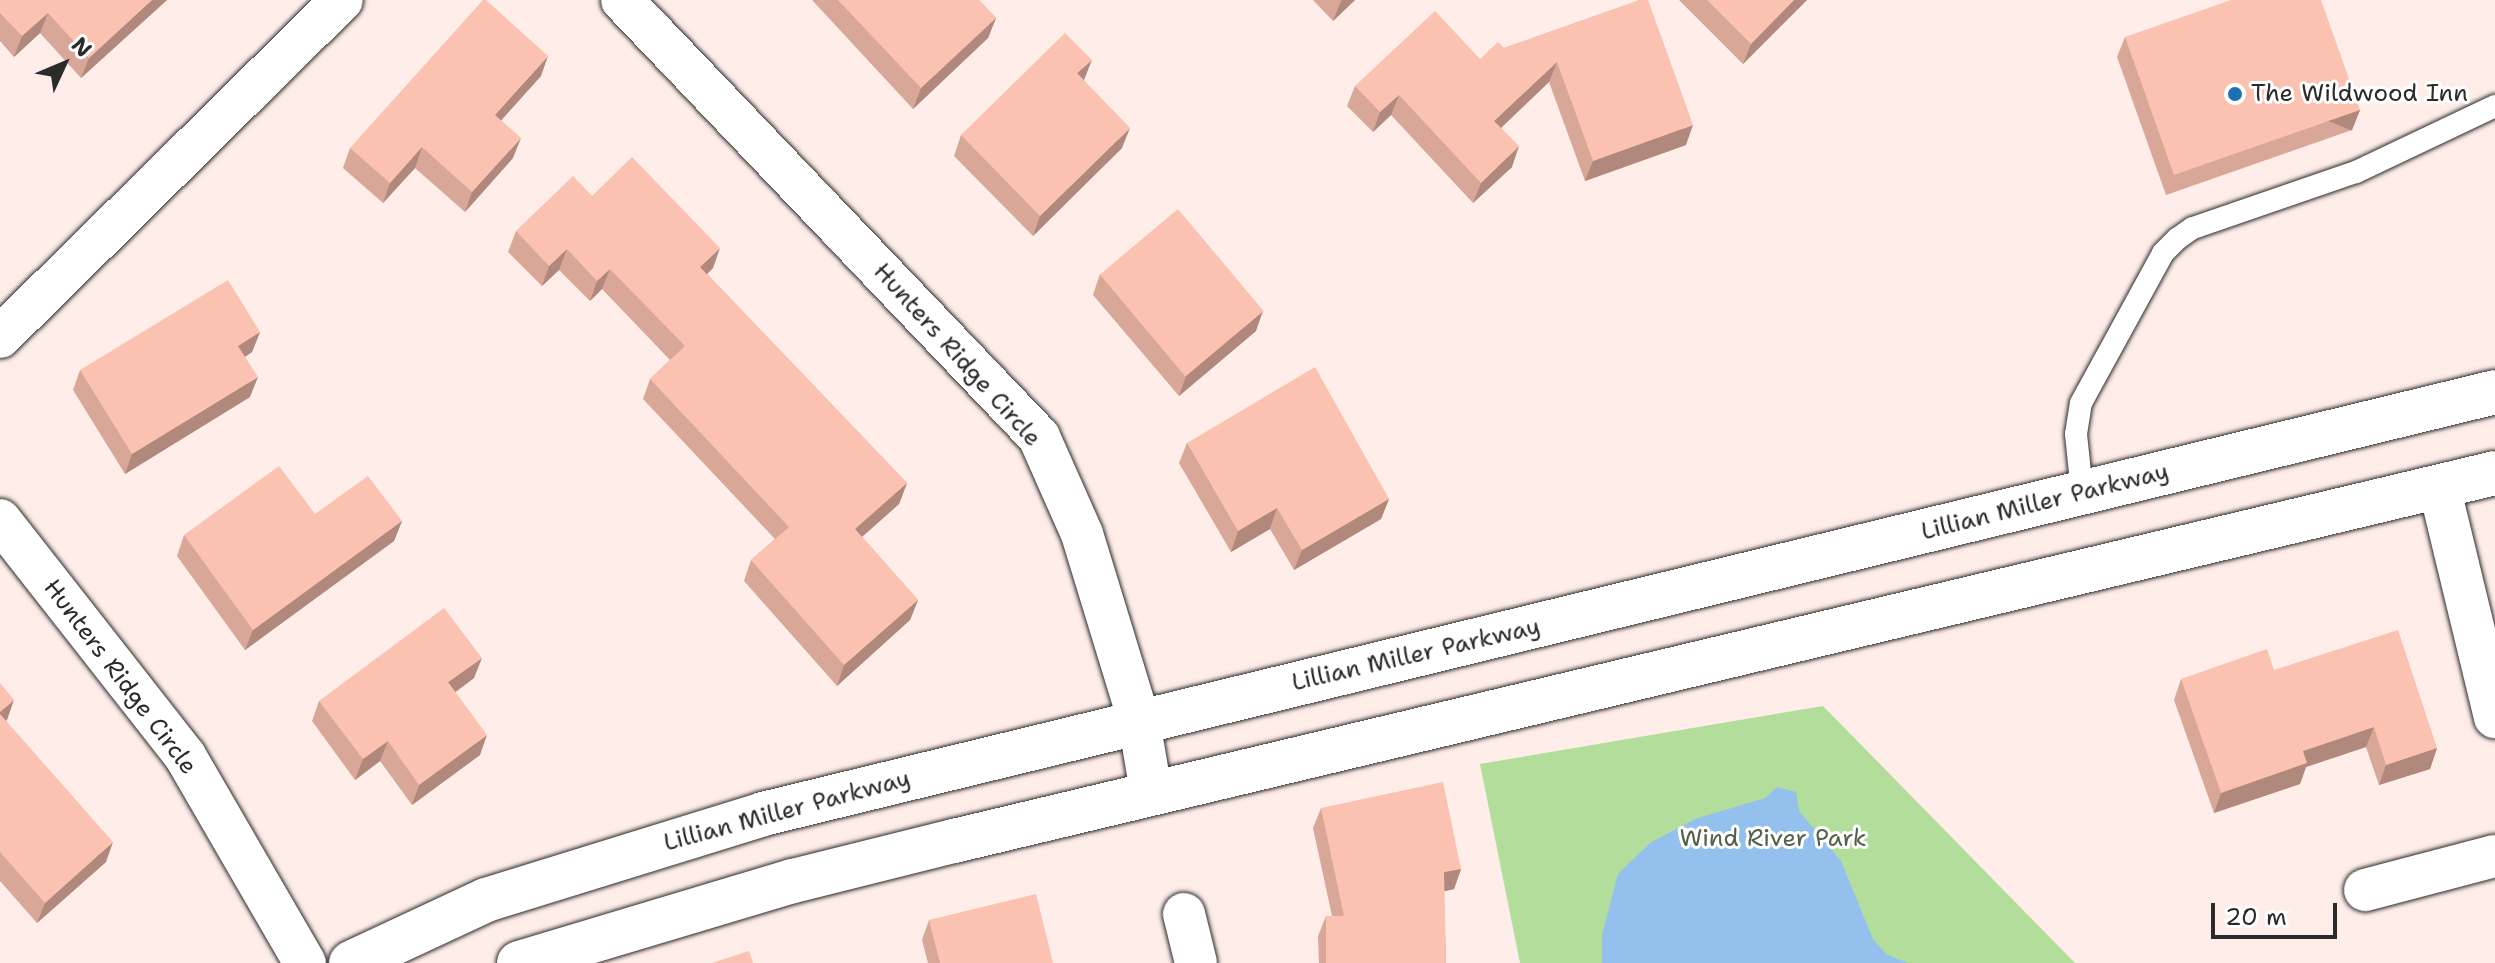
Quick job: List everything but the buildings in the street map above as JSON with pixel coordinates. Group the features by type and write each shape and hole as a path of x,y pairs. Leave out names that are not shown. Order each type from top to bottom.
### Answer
{"main road":[{"name":"Lillian Miller Parkway","path":"351,963 486,900 763,814 2495,392"},
{"path":"519,963 793,881 1151,792 2495,473"}],"street":[{"path":"0,337 342,0"},
{"name":"Hunters Ridge Circle","path":"622,0 1039,437 1082,534 1139,721 1151,792"},
{"path":"2439,486 2495,717"},
{"name":"Hunters Ridge Circle","path":"0,520 185,756 305,963"},
{"path":"2365,890 2495,856"},
{"path":"1184,914 1196,963"}],"lane":[{"path":"2082,492 2076,434 2084,393 2163,253 2177,239 2193,228 2356,172 2495,106"}],"green space":[{"name":"Wind River Park","path":"1823,706 2075,963 1520,963 1480,764"}],"water":[{"path":"1777,787 1796,792 1799,811 1841,861 1873,939 1886,954 1908,963 1602,963 1602,935 1618,874 1650,843 1695,819 1765,798"}],"place":[{"name":"The Wildwood Inn","path":"2235,94"}]}
